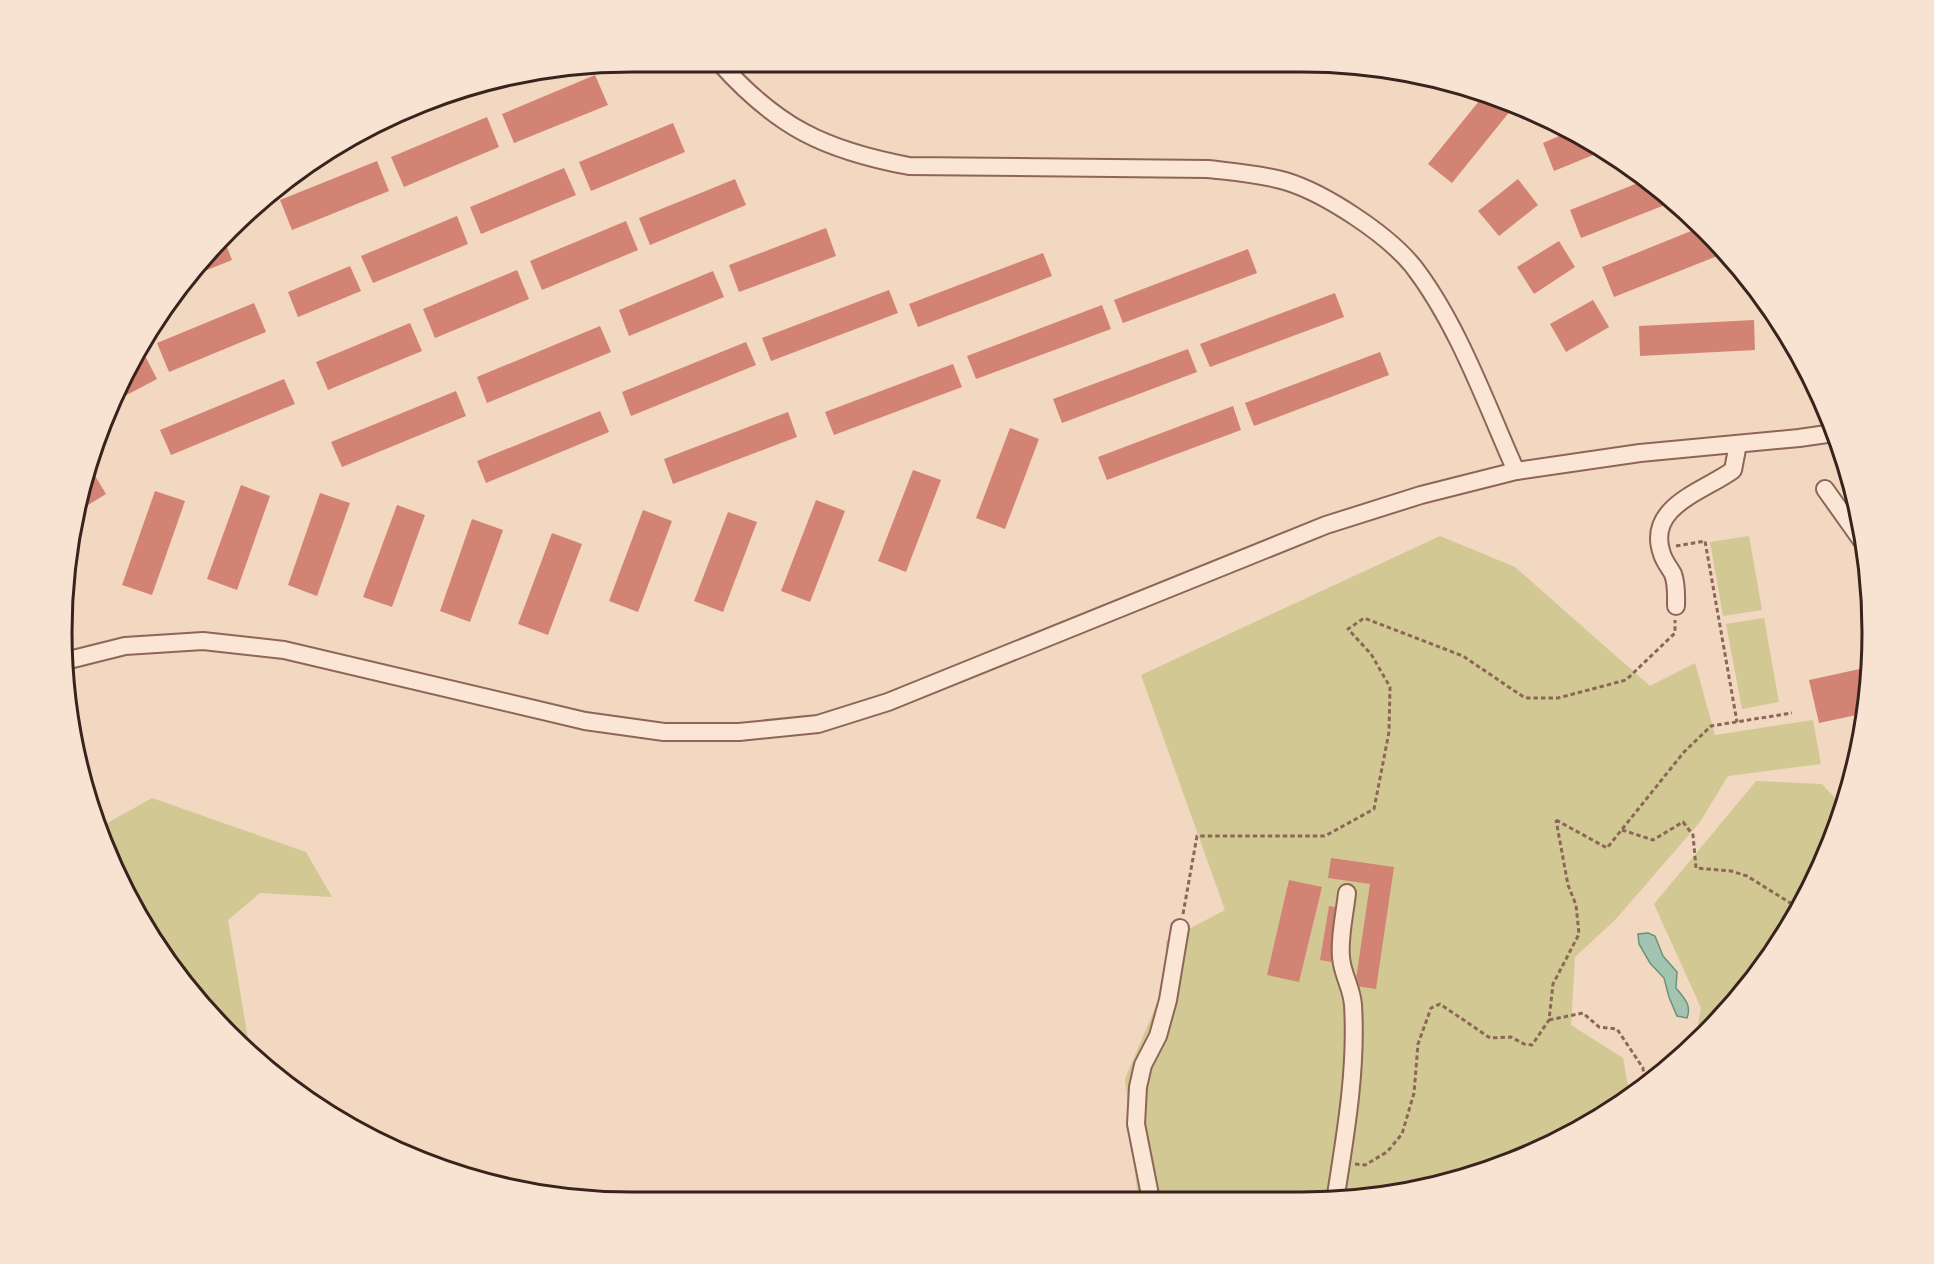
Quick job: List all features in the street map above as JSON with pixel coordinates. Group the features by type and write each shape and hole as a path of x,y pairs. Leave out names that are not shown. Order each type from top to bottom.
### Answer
{"street":[{"path":"728,72 748,93 782,121 822,143 869,158 909,166 1208,169 1249,173 1286,181 1320,196 1353,215 1383,237 1412,265 1434,296 1454,333 1516,471"},
{"path":"73,659 125,646 203,641 284,650 585,721 664,732 739,732 818,724 888,702 1326,525 1421,495 1516,471 1640,453 1825,434"},
{"path":"1676,606 1676,583 1660,549 1660,535 1667,514 1682,499 1733,470 1738,444"},
{"path":"1825,489 1852,526"},
{"path":"1337,1191 1352,1076 1351,990 1340,956 1347,893"},
{"path":"1149,1192 1136,1124 1138,1087 1143,1065 1158,1036 1168,1000 1180,928"}],"path":[{"path":"1660,549 1705,541 1737,722"},
{"path":"1180,928 1197,836 1325,836 1374,808 1389,732 1390,687 1371,654 1348,629 1364,618 1463,656 1525,698 1558,698 1626,680 1674,633 1676,606"},
{"path":"1341,1164 1365,1165 1387,1152 1402,1134 1414,1093 1418,1044 1431,1008 1440,1004 1490,1038 1511,1037 1524,1044 1532,1045 1549,1020 1553,984 1580,934 1576,905 1568,885 1556,820 1607,848 1684,752 1711,726 1792,713"},
{"path":"1622,830 1653,840 1683,822 1693,835 1696,868 1731,871 1747,876 1791,904"},
{"path":"1549,1020 1583,1013 1599,1027 1617,1029 1643,1068 1644,1075"}],"shaded area":[{"path":"1440,536 1515,567 1650,686 1695,663 1715,735 1813,720 1821,764 1728,776 1700,822 1615,920 1575,957 1571,1025 1623,1058 1628,1087 1613,1098 1550,1134 1516,1149 1447,1173 1411,1181 1339,1191 1137,1192 1125,1079 1166,982 1166,941 1225,910 1141,675"},
{"path":"1749,536 1762,610 1723,616 1710,542"},
{"path":"1764,618 1779,702 1742,709 1726,624"},
{"path":"1756,781 1822,784 1836,799 1819,846 1787,912 1746,973 1697,1029 1701,1008 1654,904"},
{"path":"152,798 306,852 332,897 260,893 228,920 248,1039 211,1001 166,943 130,880 106,824"},
{"path":"1648,933 1655,936 1663,956 1677,972 1676,988 1688,1005 1687,1018 1677,1016 1664,978 1650,963 1639,944 1638,934"}],"building":[{"path":"595,75 608,105 514,143 502,114"},
{"path":"1479,101 1509,112 1452,183 1428,164"},
{"path":"487,117 499,147 404,187 391,157"},
{"path":"673,123 685,152 591,191 579,162"},
{"path":"1560,135 1594,155 1554,171 1543,143"},
{"path":"377,161 389,191 292,230 280,200"},
{"path":"564,168 576,195 481,234 470,207"},
{"path":"735,179 746,205 650,245 639,218"},
{"path":"1518,179 1538,205 1499,236 1478,211"},
{"path":"1637,183 1664,205 1581,238 1570,210"},
{"path":"457,216 468,244 373,283 361,256"},
{"path":"626,221 638,250 542,290 530,261"},
{"path":"826,228 836,256 739,292 729,265"},
{"path":"1692,231 1717,256 1614,297 1602,267"},
{"path":"1559,241 1575,267 1534,294 1517,267"},
{"path":"227,246 232,260 204,271"},
{"path":"1248,249 1257,273 1123,323 1114,300"},
{"path":"1043,253 1052,276 918,327 909,304"},
{"path":"350,266 361,291 298,317 288,292"},
{"path":"517,270 529,299 435,338 423,309"},
{"path":"713,271 724,297 629,336 619,310"},
{"path":"889,290 898,313 771,361 762,338"},
{"path":"1335,293 1344,317 1210,367 1200,344"},
{"path":"1593,300 1609,327 1566,352 1550,324"},
{"path":"254,303 266,332 169,372 157,343"},
{"path":"1102,305 1111,329 976,379 967,356"},
{"path":"1754,320 1755,350 1640,356 1639,326"},
{"path":"410,323 422,351 328,390 316,362"},
{"path":"600,326 611,352 487,403 477,377"},
{"path":"746,342 756,365 631,416 622,392"},
{"path":"1188,349 1197,372 1062,423 1053,399"},
{"path":"1380,352 1389,375 1254,426 1245,403"},
{"path":"145,356 157,379 125,396"},
{"path":"953,364 962,387 834,435 825,412"},
{"path":"284,379 295,404 171,455 160,430"},
{"path":"456,391 466,416 342,467 331,442"},
{"path":"1233,406 1241,430 1107,480 1098,457"},
{"path":"600,411 609,432 486,483 477,461"},
{"path":"788,412 797,437 673,484 664,459"},
{"path":"1010,428 1039,439 1005,529 976,518"},
{"path":"913,470 941,480 906,572 878,561"},
{"path":"95,475 106,494 87,506"},
{"path":"241,485 270,496 237,590 207,579"},
{"path":"155,491 185,501 152,595 122,585"},
{"path":"320,493 350,503 317,596 288,585"},
{"path":"816,500 845,511 810,602 781,591"},
{"path":"397,505 425,515 392,607 363,597"},
{"path":"643,510 672,521 638,612 609,601"},
{"path":"728,512 757,522 723,612 694,601"},
{"path":"472,519 503,530 470,622 440,611"},
{"path":"552,533 582,544 548,635 518,624"},
{"path":"1861,669 1855,715 1819,723 1809,680"},
{"path":"1331,858 1394,867 1376,989 1355,986 1370,884 1328,878"},
{"path":"1289,880 1322,887 1299,982 1267,975"},
{"path":"1329,906 1340,908 1331,962 1320,960"}]}
